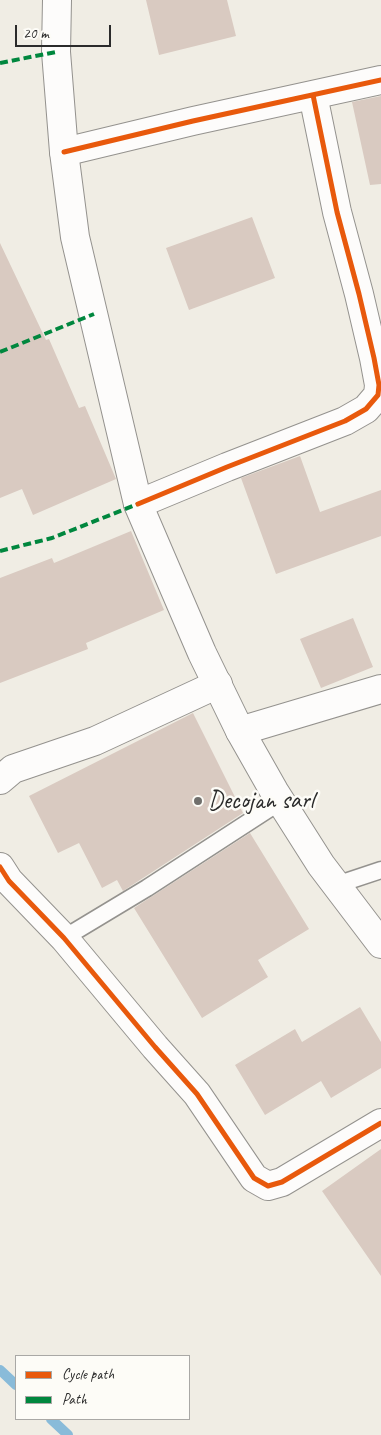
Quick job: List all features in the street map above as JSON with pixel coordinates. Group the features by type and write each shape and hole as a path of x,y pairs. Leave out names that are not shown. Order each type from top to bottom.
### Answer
{"street":[{"path":"57,0 56,52 64,152 75,237 138,504 202,653 240,731 281,802 321,865 381,944"},
{"path":"64,152 193,121 381,80"},
{"path":"138,504 345,421 366,409 378,395 379,384 374,358 337,212 313,95"},
{"path":"0,780 13,768 95,741 218,684"},
{"path":"240,731 381,689"},
{"path":"0,867 9,882 64,938 197,1094 254,1178 268,1186 282,1182 381,1122"}],"lane":[{"path":"64,938 147,888 281,802"},
{"path":"336,885 381,870"}],"building":[{"path":"146,0 227,0 236,36 159,55"},
{"path":"381,96 381,184 370,185 352,102"},
{"path":"252,217 275,278 189,310 166,248"},
{"path":"0,243 46,340 49,339 79,408 85,406 116,479 33,515 22,489 0,498"},
{"path":"300,456 320,512 381,490 381,536 276,574 241,478"},
{"path":"131,531 164,610 86,643 88,649 0,683 0,578 52,558 54,563"},
{"path":"353,618 373,667 321,688 300,639"},
{"path":"193,713 243,813 123,891 117,880 102,888 79,843 58,853 29,796"},
{"path":"250,833 309,929 258,960 268,977 202,1018 134,908"},
{"path":"360,1007 381,1042 381,1068 331,1098 321,1081 265,1115 235,1065 295,1029 302,1042"},
{"path":"381,1149 381,1276 322,1191"}],"waterway":[{"path":"0,1370 15,1384"},
{"path":"52,1420 68,1435"}],"marked path":[{"path":"0,63 56,52"},
{"path":"0,352 94,314"},
{"path":"0,551 52,538 138,504"}],"cycle path":[{"path":"64,152 193,121 381,80"},
{"path":"138,504 345,421 366,409 378,395 379,385 374,358 337,212 313,95"},
{"path":"0,867 9,881 64,938 197,1094 254,1178 268,1186 282,1182 381,1123"}],"place":[{"name":"Decojan sarl","path":"198,801"}]}
